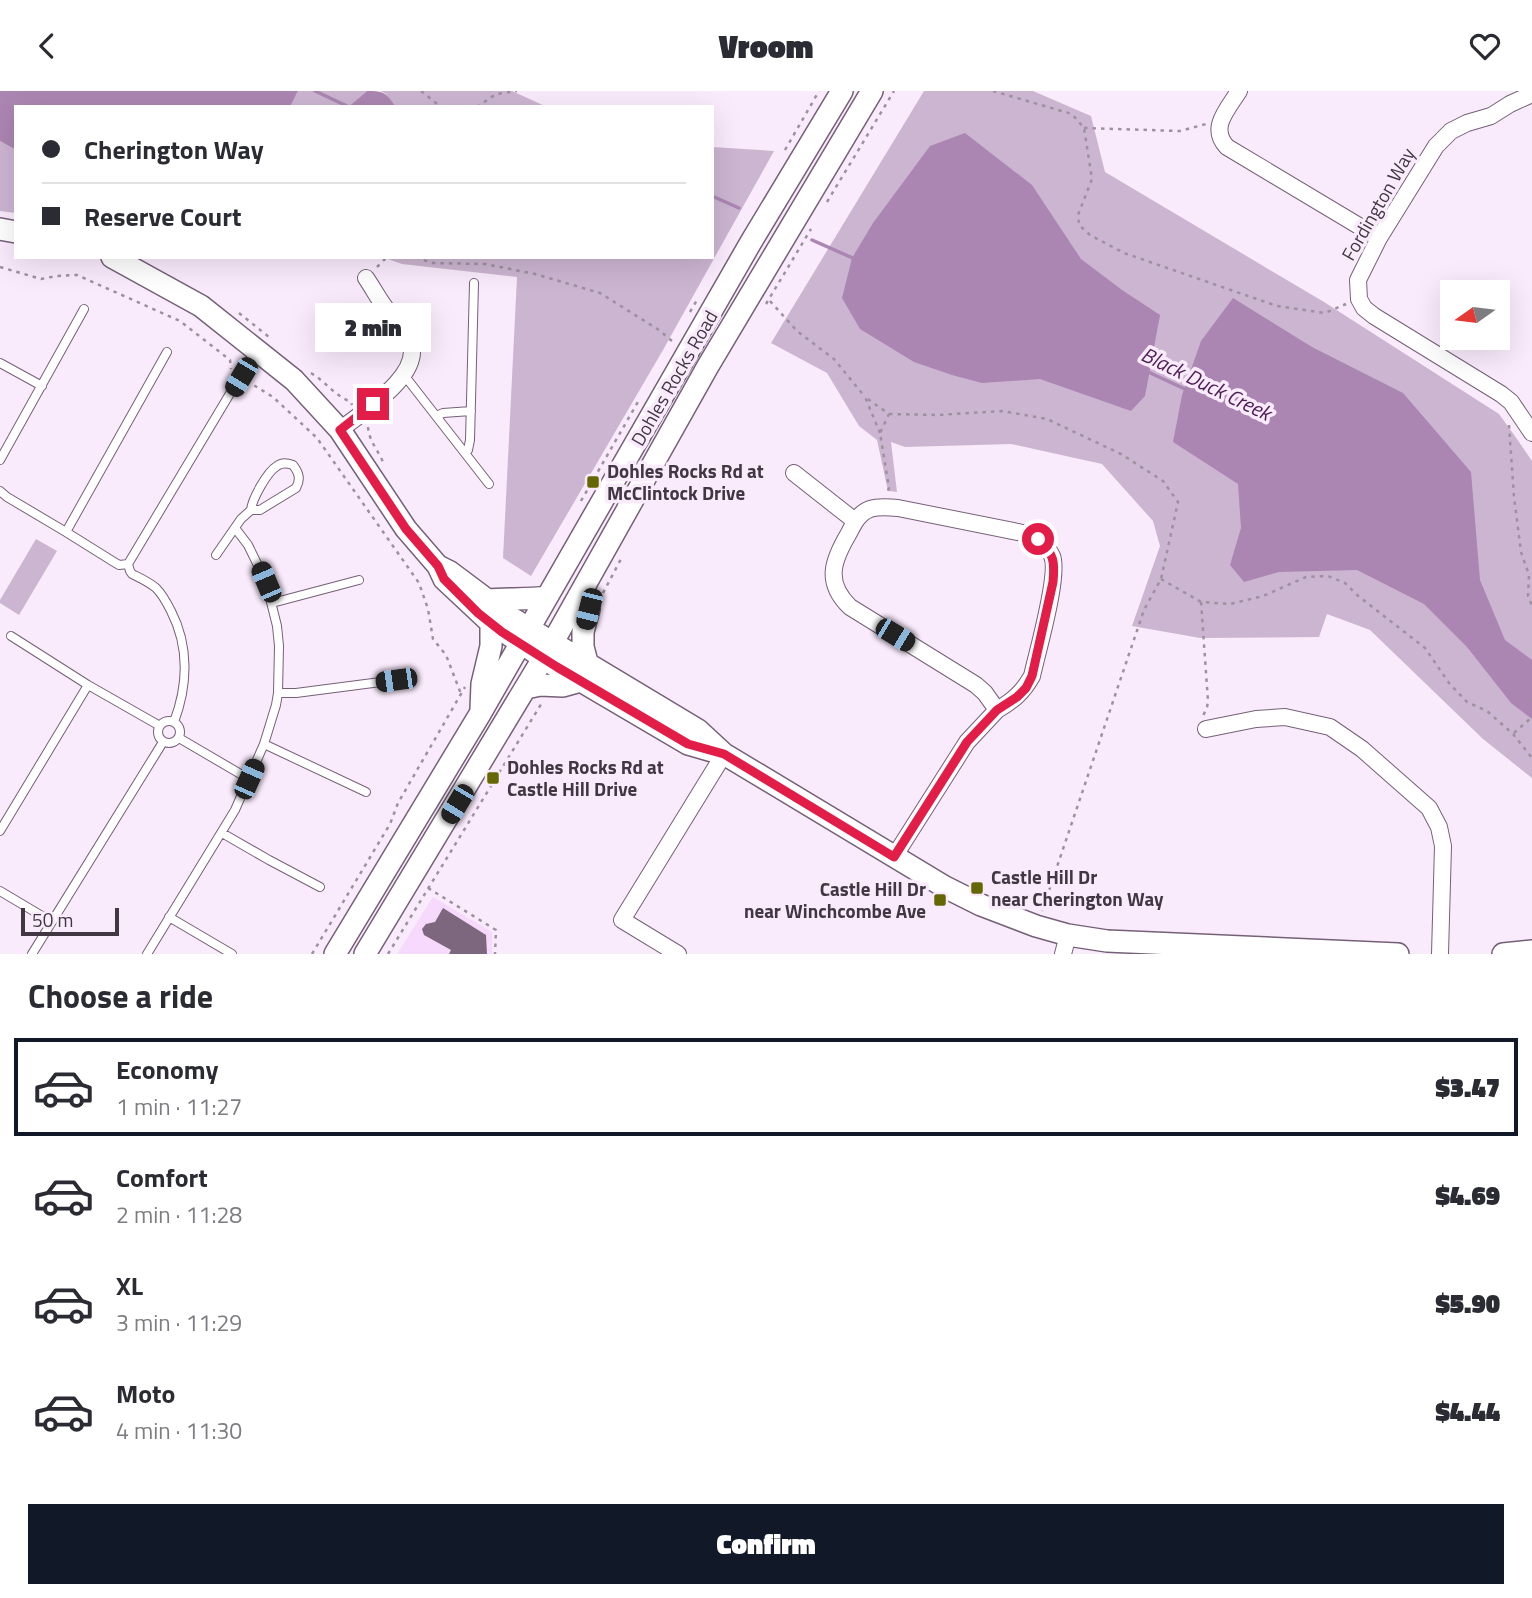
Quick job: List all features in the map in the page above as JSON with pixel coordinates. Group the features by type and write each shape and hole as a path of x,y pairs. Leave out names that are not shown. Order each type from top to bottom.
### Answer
{"main road":[{"name":"Dohles Rocks Road","path":"335,954 480,714 751,243 842,91"},
{"name":"Dohles Rocks Road","path":"365,954 548,650 594,590 708,366 872,91"},
{"path":"116,259 201,306 294,380 340,430 406,529 438,566 444,579 491,623 525,636 584,671 688,744 724,754 945,887 981,905 1036,926 1066,945 1107,941 1398,954"},
{"path":"438,566 510,617 525,636"},
{"path":"584,671 583,632 594,590"},
{"path":"487,600 548,597"},
{"path":"480,714 482,684 491,646 491,623"},
{"path":"526,688 564,685 584,671"},
{"path":"1503,954 1532,951"}],"street":[{"path":"1238,91 1221,120 1219,135 1227,147 1379,238"},
{"name":"Fordington Way","path":"1359,299 1358,280 1379,238 1436,146 1451,131 1491,116 1532,95"},
{"path":"340,430 373,404 404,375 411,364 410,341 366,278"},
{"path":"1359,299 1364,308 1374,316 1521,407 1532,433"},
{"path":"794,473 855,521"},
{"path":"894,857 967,742 997,710 1026,688 1032,676 1053,582 1054,558 1038,539 1023,533 883,506 862,514 855,521 834,563 835,585 843,601 976,685 997,710"},
{"path":"1206,729 1256,719 1285,717 1330,727 1362,749 1429,808 1439,827 1443,846 1440,954"},
{"path":"678,954 622,920 724,754"}],"lane":[{"path":"751,243 774,255"},
{"path":"465,453 470,440 474,283"},
{"path":"0,460 84,309"},
{"path":"174,722 182,700 185,675 180,633 173,614 156,588 132,574 128,564 257,349"},
{"path":"66,532 167,352"},
{"path":"0,363 42,386"},
{"path":"404,375 489,484"},
{"path":"436,416 471,411"},
{"path":"216,555 241,519 251,510 252,501 273,469 279,464 293,465 300,476 296,488 260,510 251,510"},
{"path":"0,491 119,565 128,564"},
{"path":"147,954 235,810 264,744 278,693 277,626 266,582 248,545 235,528"},
{"path":"271,603 359,580"},
{"path":"11,636 88,685 160,726"},
{"path":"278,693 396,680"},
{"path":"0,831 88,685"},
{"path":"168,721 174,722 180,728 179,737 172,743 163,741 159,736 160,726 168,721"},
{"path":"179,737 249,779"},
{"path":"32,954 163,741"},
{"path":"264,744 366,792"},
{"path":"222,833 320,887"},
{"path":"0,891 52,922"},
{"path":"169,917 232,954"}],"path":[{"path":"421,91 438,105"},
{"path":"480,105 496,94 517,91"},
{"path":"827,202 894,91"},
{"path":"993,91 1072,114 1084,128 1092,179 1078,215 1079,225 1090,235 1124,253 1277,306 1325,313 1359,299"},
{"path":"1010,97 1012,91"},
{"path":"1084,128 1180,131 1221,120"},
{"path":"763,308 814,224"},
{"path":"421,259 431,263 485,264 535,274 600,293 659,330 673,342"},
{"path":"0,267 41,279 77,275 180,321 230,360 232,372 273,397 317,438 423,591 432,635 446,655 461,694"},
{"path":"769,300 797,331 834,359 865,397 889,414 938,415 1002,411 1047,419 1121,454 1164,481 1178,502 1161,579 1144,610 1036,926"},
{"path":"865,397 880,433 889,488 883,506"},
{"path":"1521,407 1506,411 1521,552 1529,575 1528,596 1532,606"},
{"path":"880,433 889,414"},
{"path":"594,590 625,552"},
{"path":"1161,579 1201,602 1230,604 1263,596 1306,577 1328,576 1345,583 1425,648 1449,683 1467,702 1487,711 1513,734 1532,758"},
{"path":"1201,602 1208,701 1203,715 1206,729"},
{"path":"313,954 390,824 398,803 466,685"},
{"path":"388,954 541,703 547,698"},
{"path":"1513,734 1532,717"},
{"path":"428,888 496,930 495,954"}],"shaded area":[{"path":"298,91 367,91 350,105 291,105"},
{"path":"381,91 512,91 543,105 394,105"},
{"path":"924,91 1033,91 1091,116 1105,172 1324,302 1499,414 1532,461 1532,778 1483,739 1370,630 1327,614 1319,637 1200,638 1132,626 1160,546 1153,521 1102,464 1011,444 905,447 891,442 897,492 888,491 877,440 859,426 827,373 771,343"},
{"path":"0,141 14,149 14,213 0,211"},
{"path":"714,147 774,151 714,259"},
{"path":"388,259 714,259 531,576 503,558 517,277 402,264"},
{"path":"36,539 57,551 19,615 0,603 0,600"},
{"path":"433,897 492,932 492,954 397,954"}],"water":[{"path":"0,91 298,91 291,105 14,105 14,149 0,141"},
{"path":"367,91 384,94 394,105 350,105"},
{"path":"965,133 1032,185 1081,259 1160,315 1145,396 1131,411 1040,379 982,383 952,375 914,362 860,329 842,298 852,258 873,223 930,146"},
{"path":"1233,298 1312,347 1403,393 1471,472 1480,580 1505,640 1532,660 1532,719 1511,703 1467,647 1424,604 1357,570 1279,572 1244,582 1230,565 1241,528 1238,484 1173,442 1182,395 1201,341"}],"building":[{"path":"443,908 486,935 487,954 449,954 451,950 424,935 422,929 426,924 435,922"}],"waterway":[{"name":"Black Duck Creek","path":"315,91 345,105"},
{"name":"Black Duck Creek","path":"714,197 739,208"},
{"name":"Black Duck Creek","path":"812,240 855,259"},
{"name":"Black Duck Creek","path":"1146,371 1187,390"}],"place":[{"name":"Dohles Rocks Rd at McClintock Drive","path":"593,482"},
{"name":"Dohles Rocks Rd at Castle Hill Drive","path":"493,778"},
{"name":"Castle Hill Dr near Cherington Way","path":"977,888"},
{"name":"Castle Hill Dr near Winchcombe Ave","path":"940,900"}],"route":[{"path":"373,404 340,430 406,529 438,566 444,579 478,613 502,632 557,667 688,744 724,754 894,857 967,742 997,710 1026,688 1032,676 1055,570 1054,558 1038,539"}]}
